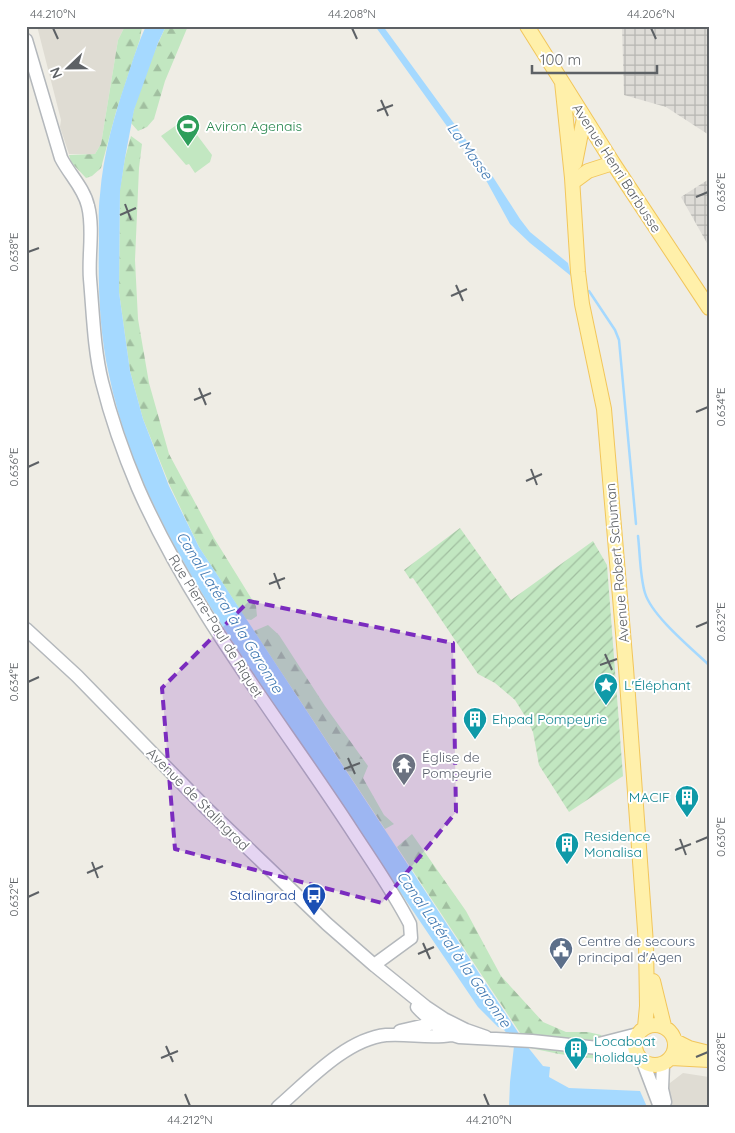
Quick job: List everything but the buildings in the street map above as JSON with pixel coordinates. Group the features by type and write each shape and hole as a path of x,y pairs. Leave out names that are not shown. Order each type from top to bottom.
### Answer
{"main road":[{"name":"Avenue Henri Barbusse","path":"527,26 582,115 709,308"},
{"name":"Avenue Robert Schuman","path":"562,82 582,304 604,409 626,668 646,949 647,1006 641,1031"},
{"name":"Avenue Robert Schuman","path":"572,180 582,115"},
{"path":"567,128 582,115"},
{"path":"572,180 588,171 613,163"},
{"name":"Avenue Robert Schuman","path":"646,949 664,1026"},
{"path":"667,1061 674,1053 675,1040 671,1032 664,1026 658,1025 641,1031 635,1046 640,1057 652,1065 667,1061 709,1060"},
{"path":"675,1040 689,1048 709,1053"}],"street":[{"name":"Rue Pierre-Paul de Riquet","path":"26,40 61,158 84,194 88,205 90,216 90,274 94,324 102,381 134,476 158,531 186,582 347,823 410,924 411,938 374,965"},
{"name":"Avenue de Stalingrad","path":"26,629 77,676 205,807 314,912 374,965 426,1007 466,1030 487,1038"},
{"name":"Avenue de Stalingrad","path":"374,965 434,1024 451,1035 592,1046 640,1057"},
{"path":"278,1107 351,1047 368,1040 439,1022 454,1030 466,1030"},
{"name":"Avenue de Stalingrad","path":"592,1046 641,1031"},
{"path":"385,1035 438,1037 451,1035"},
{"path":"640,1057 660,1107"},
{"path":"666,1107 662,1089 667,1061"}],"highlighted area":[{"path":"249,601 453,643 456,812 382,903 175,849 162,688"}],"shaded area":[{"path":"37,26 125,26 118,40 101,144 95,154 69,154 60,127 61,120"},
{"path":"622,26 709,26 709,135 666,107 624,95"},
{"path":"709,179 709,243 708,245 681,197"},
{"path":"683,1073 709,1077 709,1107 672,1107 666,1086"}],"green space":[{"path":"125,26 142,26 140,39 116,112 101,168 92,176 86,178 71,162 69,155 95,154 101,144 118,40"},
{"path":"166,26 188,26 165,81 154,119 147,127 138,131 131,123 137,99 145,74"},
{"name":"Aviron Agenais","path":"185,119 212,155 210,162 195,173 189,164 186,165 161,136"},
{"path":"131,136 142,144 139,168 135,260 138,319 149,383 169,454 214,538 256,606 257,616 251,620 246,619 199,547 170,486 143,419 130,371 119,292 120,189"},
{"path":"460,528 511,600 593,541 607,565 623,776 569,812 539,765 533,732 515,700 495,683 478,674 413,578 410,579 404,570"},
{"path":"268,625 279,635 325,706 368,766 363,778 384,815 394,824 385,829 254,631"},
{"path":"412,834 466,911 501,976 543,1022 566,1032 588,1032 601,1035 613,1061 530,1048 397,847"}],"water":[{"name":"Canal Latéral à la Garonne","path":"146,26 166,26 134,110 125,158 120,191 119,292 130,371 143,419 169,486 199,547 527,1046 543,1066 550,1067 549,1077 569,1088 640,1091 647,1107 509,1107 514,1046 505,1031 498,1027 478,1007 342,805 212,609 185,565 161,520 140,473 122,425 106,358 99,290 99,206 101,180 118,107"},
{"path":"375,26 383,26 493,177 520,219 530,232 568,263 571,276 510,224 487,182"}],"waterway":[{"name":"La Masse","path":"589,291 615,330 619,340 636,524"},
{"name":"La Masse","path":"638,536 642,580 649,602 655,612 673,631 709,665"}],"place":[{"name":"Aviron Agenais","path":"188,147"},
{"name":"L'Éléphant","path":"606,706"},
{"name":"Ehpad Pompeyrie","path":"475,740"},
{"name":"Église de Pompeyrie","path":"404,786"},
{"name":"MACIF","path":"687,818"},
{"name":"Residence Monalisa","path":"567,865"},
{"name":"Stalingrad","path":"314,916"},
{"name":"Centre de secours principal d'Agen","path":"561,970"},
{"name":"Locaboat holidays","path":"576,1070"}]}
